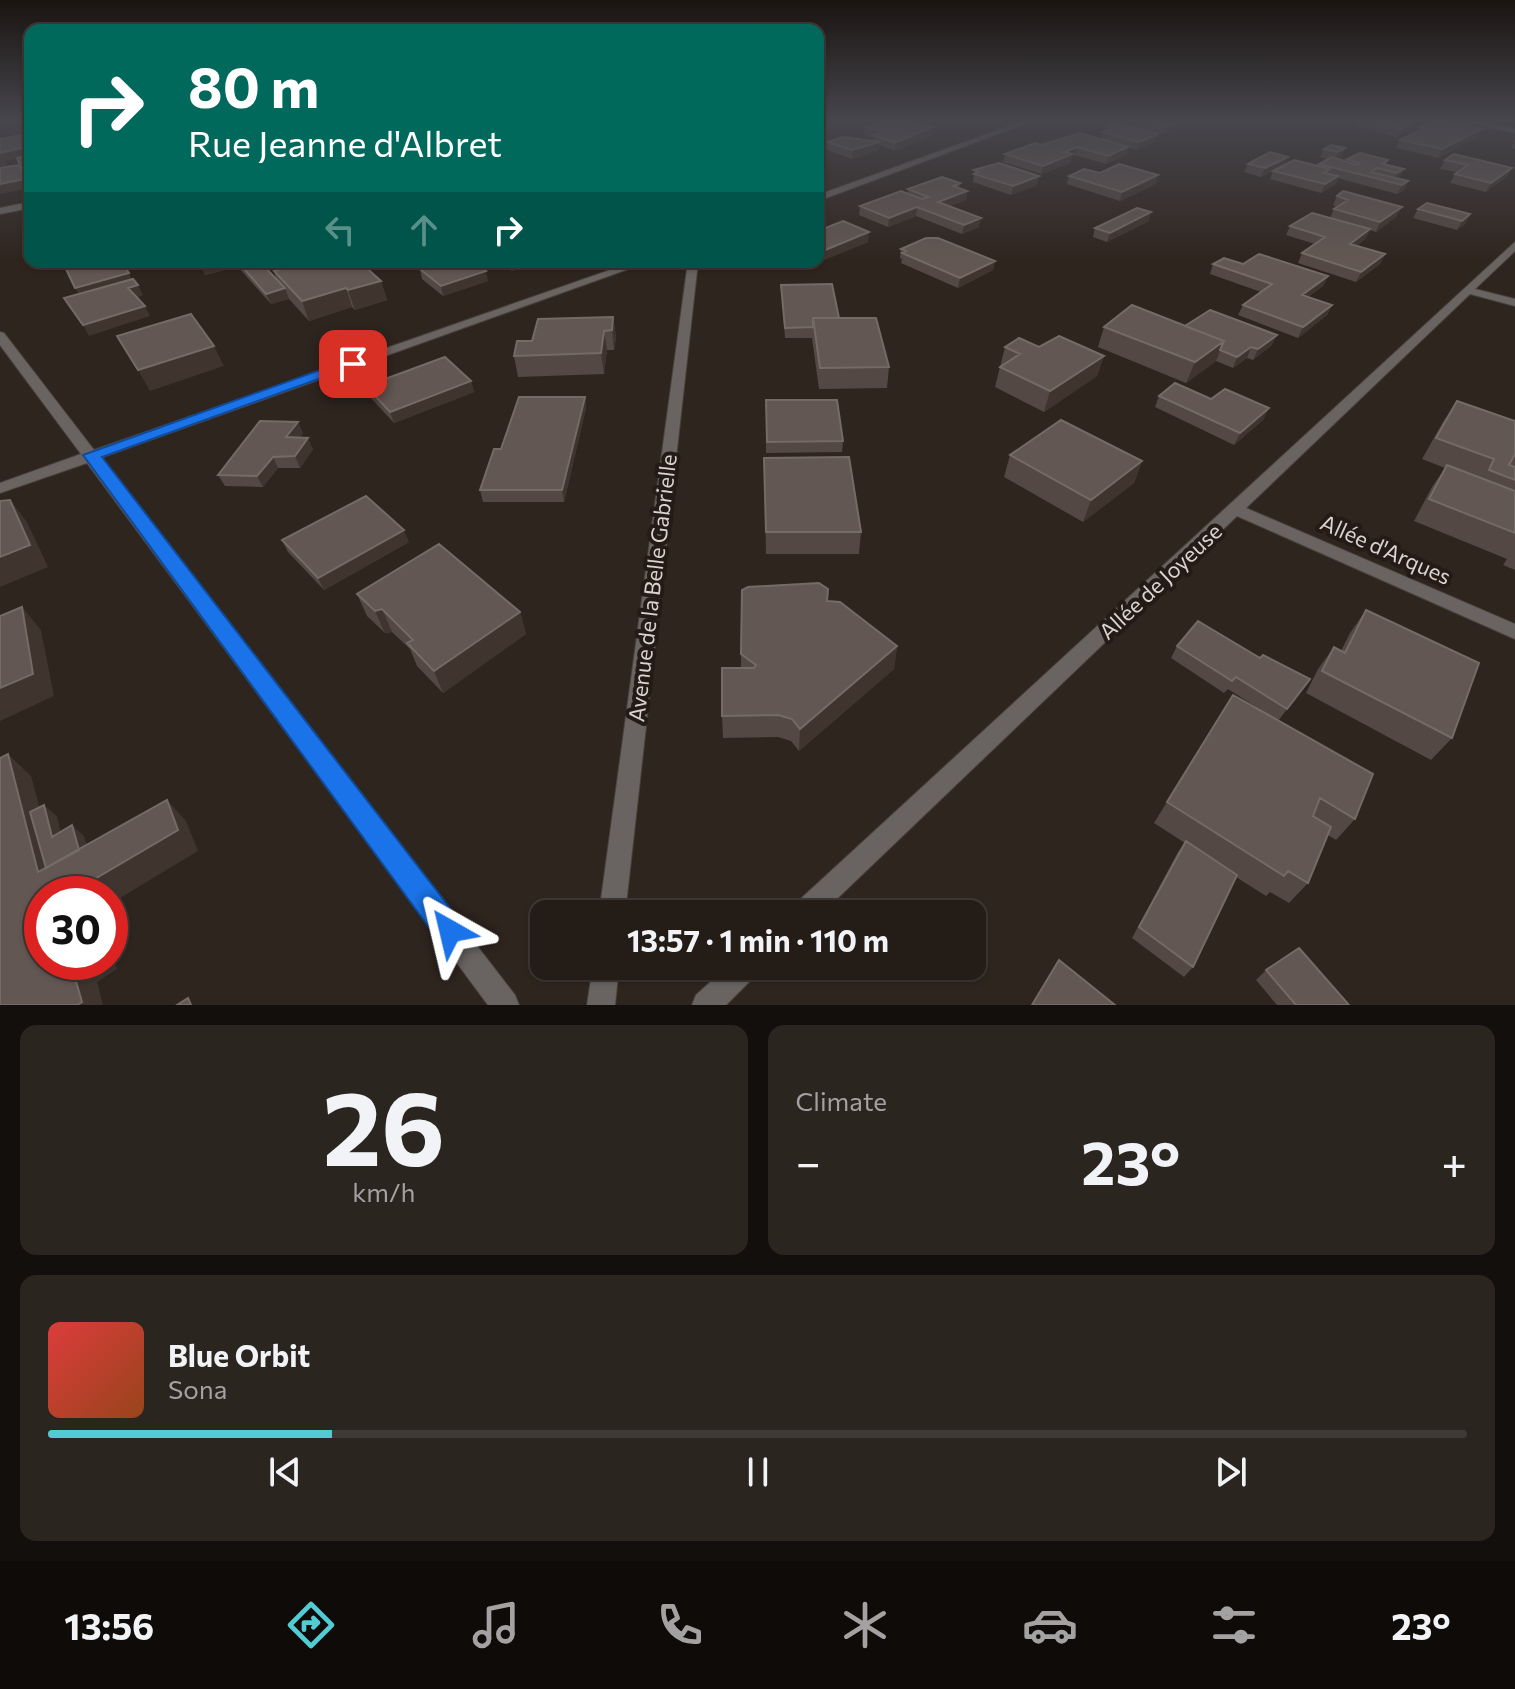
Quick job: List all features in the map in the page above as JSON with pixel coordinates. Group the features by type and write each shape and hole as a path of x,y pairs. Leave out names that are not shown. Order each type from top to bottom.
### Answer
{"street":[{"path":"824,196 900,168"},
{"path":"0,211 24,206"},
{"name":"Allée de Joyeuse","path":"818,900 1237,510 1515,245"},
{"path":"0,488 626,268"},
{"name":"Avenue de la Belle Gabrielle","path":"614,900 692,268"},
{"path":"1468,290 1515,303"},
{"path":"0,336 505,1005"},
{"name":"Allée d'Arques","path":"1237,510 1515,632"},
{"path":"601,1005 604,980"},
{"path":"706,1005 732,980"}],"building":[{"path":"0,168 20,168 24,179 0,184"},
{"path":"1014,168 1039,176 1013,186 974,174 979,172 974,170"},
{"path":"1111,168 1133,168 1158,175 1122,192 1069,176 1084,169 1100,173"},
{"path":"1279,168 1326,168 1330,169 1324,173 1338,176 1325,184 1273,171"},
{"path":"1334,168 1399,168 1404,169 1397,173 1377,168 1371,172 1408,181 1402,185"},
{"path":"1464,168 1512,168 1491,183 1455,174"},
{"path":"942,177 960,183 953,186 967,191 938,202 981,218 964,225 917,207 889,218 860,206 901,191 922,199 928,197 908,189"},
{"path":"1343,191 1402,207 1380,222 1334,209 1348,200 1337,196"},
{"path":"1427,203 1470,214 1462,221 1418,209"},
{"path":"1137,208 1151,212 1110,233 1095,228"},
{"path":"1312,213 1370,229 1350,244 1385,254 1361,272 1302,253 1325,237 1290,226"},
{"path":"843,221 869,232 824,251 824,229"},
{"path":"926,238 938,238 995,261 960,278 902,253 906,251 901,249"},
{"path":"1259,254 1328,276 1302,295 1332,305 1303,327 1243,305 1272,284 1213,264 1224,258 1243,264"},
{"path":"65,268 125,268 129,273 75,288"},
{"path":"243,268 266,268 285,288 266,294"},
{"path":"285,268 367,268 381,281 302,301 274,271"},
{"path":"482,268 486,271 441,286 420,269"},
{"path":"133,279 138,285 128,288 145,306 83,325 64,298"},
{"path":"832,284 839,318 813,318 813,327 785,328 781,285"},
{"path":"1132,305 1224,341 1195,362 1104,327"},
{"path":"1210,310 1277,335 1258,349 1251,347 1237,357 1220,350 1224,341 1185,326"},
{"path":"191,314 214,346 138,370 117,336"},
{"path":"613,317 612,330 604,331 601,353 514,356 517,341 532,341 538,319"},
{"path":"813,318 876,318 889,367 820,368"},
{"path":"1059,336 1104,356 1050,391 1000,367 1020,354 1005,347 1019,338 1039,347"},
{"path":"445,357 471,381 390,412 366,386"},
{"path":"1175,383 1211,399 1225,389 1269,408 1240,433 1159,396"},
{"path":"519,397 585,397 562,490 480,490 494,449 501,449"},
{"path":"766,400 837,400 843,441 767,442"},
{"path":"1457,401 1515,421 1515,454 1509,465 1515,467 1515,480 1489,470 1494,459 1436,438"},
{"path":"1061,420 1142,461 1091,500 1010,455"},
{"path":"260,421 298,422 286,437 308,438 295,456 273,457 257,476 218,475"},
{"path":"849,457 861,532 766,532 764,458"},
{"path":"1447,465 1515,491 1515,533 1429,499"},
{"path":"366,496 404,530 318,578 282,540"},
{"path":"10,500 30,545 0,557 0,501"},
{"path":"439,544 520,612 434,671 407,643 413,640 382,609 375,611 357,594"},
{"path":"819,583 828,589 827,601 840,602 897,646 800,729 792,719 778,715 722,716 722,668 754,668 756,665 741,654 742,590 748,587"},
{"path":"22,607 33,674 0,688 0,616"},
{"path":"1366,610 1479,663 1452,738 1322,671 1334,647 1345,653"},
{"path":"1198,621 1260,658 1263,655 1310,679 1287,709 1236,677 1232,681 1177,646"},
{"path":"1233,695 1373,774 1355,819 1320,798 1313,816 1331,827 1308,883 1288,871 1284,876 1167,802"},
{"path":"8,754 38,872 167,800 178,830 100,876 24,876 24,980 76,980 82,1002 77,1005 0,1005 0,758"},
{"path":"44,805 52,837 72,825 79,850 46,868 30,812"},
{"path":"1186,841 1237,875 1193,967 1139,927"},
{"path":"1299,948 1349,1005 1296,1005 1266,970"},
{"path":"1059,960 1115,1005 1032,1005"},
{"path":"188,998 191,1005 177,1005"}],"route":[{"path":"353,364 92,455 450,931"}]}
